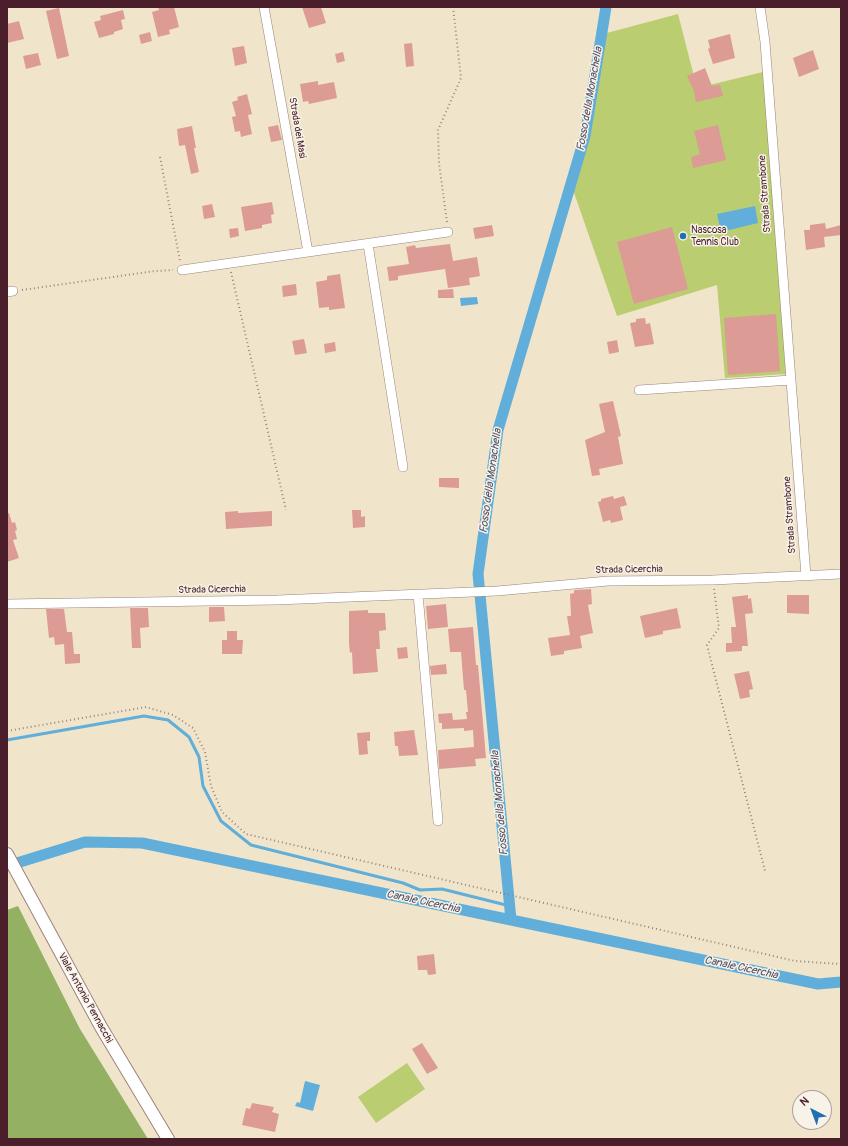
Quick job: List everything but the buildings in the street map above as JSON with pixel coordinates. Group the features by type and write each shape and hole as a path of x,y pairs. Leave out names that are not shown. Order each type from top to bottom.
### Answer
{"main road":[{"name":"Viale Antonio Pennacchi","path":"7,854 103,1032 168,1139"}],"street":[{"name":"Strada dei Masi","path":"264,7 308,252"},
{"name":"Strada Strambone","path":"760,7 766,58 806,576"},
{"path":"182,270 448,232"},
{"path":"368,244 403,467"},
{"path":"639,390 791,380"},
{"name":"Strada Cicerchia","path":"7,604 277,600 497,591 602,582 713,580 841,574"},
{"path":"418,594 438,821"}],"path":[{"path":"448,232 438,163 438,130 461,78 453,7"},
{"path":"10,292 155,271 182,270 160,157"},
{"path":"229,263 286,510"},
{"path":"713,580 719,628 707,645 765,871"},
{"path":"7,731 146,707 173,715 193,728 205,752 211,786 222,812 246,834 795,961 841,964"}],"green space":[{"name":"Nascosa Tennis Club","path":"678,14 697,88 763,72 786,374 725,378 717,285 617,316 572,187 587,136 603,34"},
{"path":"18,906 80,1029 148,1139 7,1139 7,910"},
{"path":"407,1063 425,1089 376,1123 358,1097"}],"water":[{"path":"755,206 758,223 721,232 717,214"},
{"path":"477,297 478,304 461,306 460,298"},
{"path":"305,1081 320,1085 313,1111 295,1106 297,1102 300,1103"}],"waterway":[{"name":"Fosso della Monachella","path":"511,920 478,574 498,430 585,136 606,7"},
{"path":"7,740 144,716 168,720 189,737 199,757 203,786 221,821 251,845 403,883 420,890 442,889 510,906"},
{"name":"Canale Cicerchia","path":"7,866 85,842 142,843 818,984 841,982"}],"place":[{"name":"Nascosa Tennis Club","path":"683,236"}]}
